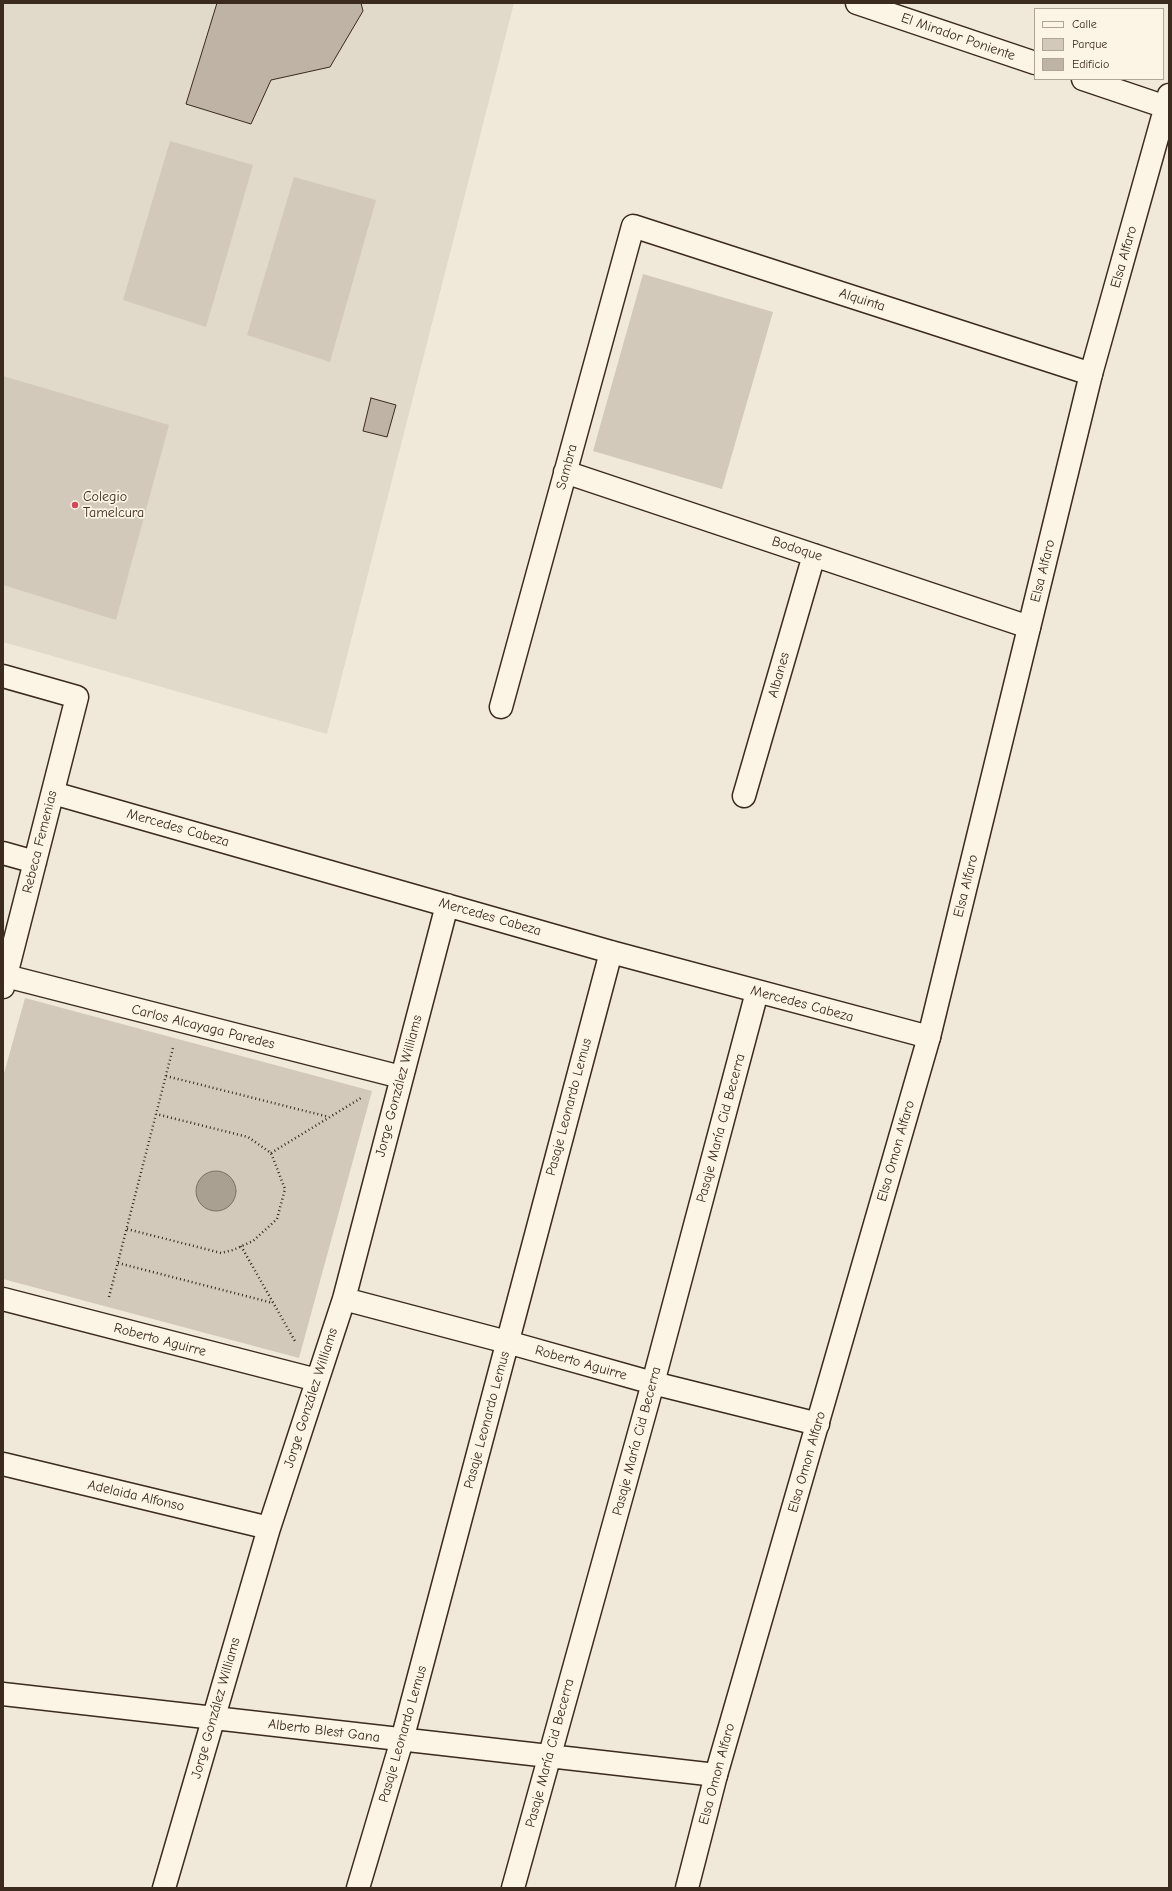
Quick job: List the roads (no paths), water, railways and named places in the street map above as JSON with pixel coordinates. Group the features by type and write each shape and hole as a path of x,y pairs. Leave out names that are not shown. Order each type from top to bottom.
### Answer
{"street":[{"name":"El Mirador Poniente","path":"858,3 1034,63"},
{"path":"1087,80 1168,103"},
{"name":"Elsa Alfaro","path":"928,1037 1091,374 1168,103"},
{"name":"Alquinta","path":"633,226 1091,374"},
{"name":"Sambra","path":"501,707 633,226"},
{"name":"Bodoque","path":"565,472 1029,627"},
{"name":"Albanes","path":"744,796 814,555"},
{"name":"Rebeca Femenias","path":"3,676 77,697 4,982"},
{"name":"Mercedes Cabeza","path":"53,792 610,952 928,1037"},
{"path":"3,853 35,862"},
{"name":"Jorge González Williams","path":"164,1888 269,1528 344,1299 447,905"},
{"name":"Pasaje Leonardo Lemus","path":"358,1888 402,1740 610,952"},
{"name":"Carlos Alcayaga Paredes","path":"4,982 180,1021 401,1078"},
{"name":"Pasaje María Cid Becerra","path":"513,1888 653,1383 757,992"},
{"name":"Elsa Omon Alfaro","path":"687,1888 716,1776 928,1037"},
{"name":"Roberto Aguirre","path":"3,1299 317,1380"},
{"name":"Roberto Aguirre","path":"344,1299 507,1342 653,1383 818,1424"},
{"name":"Adelaida Alfonso","path":"3,1464 269,1528"},
{"name":"Alberto Blest Gana","path":"3,1694 716,1776"}],"place":[{"name":"Colegio Tamelcura","path":"75,505"}]}
